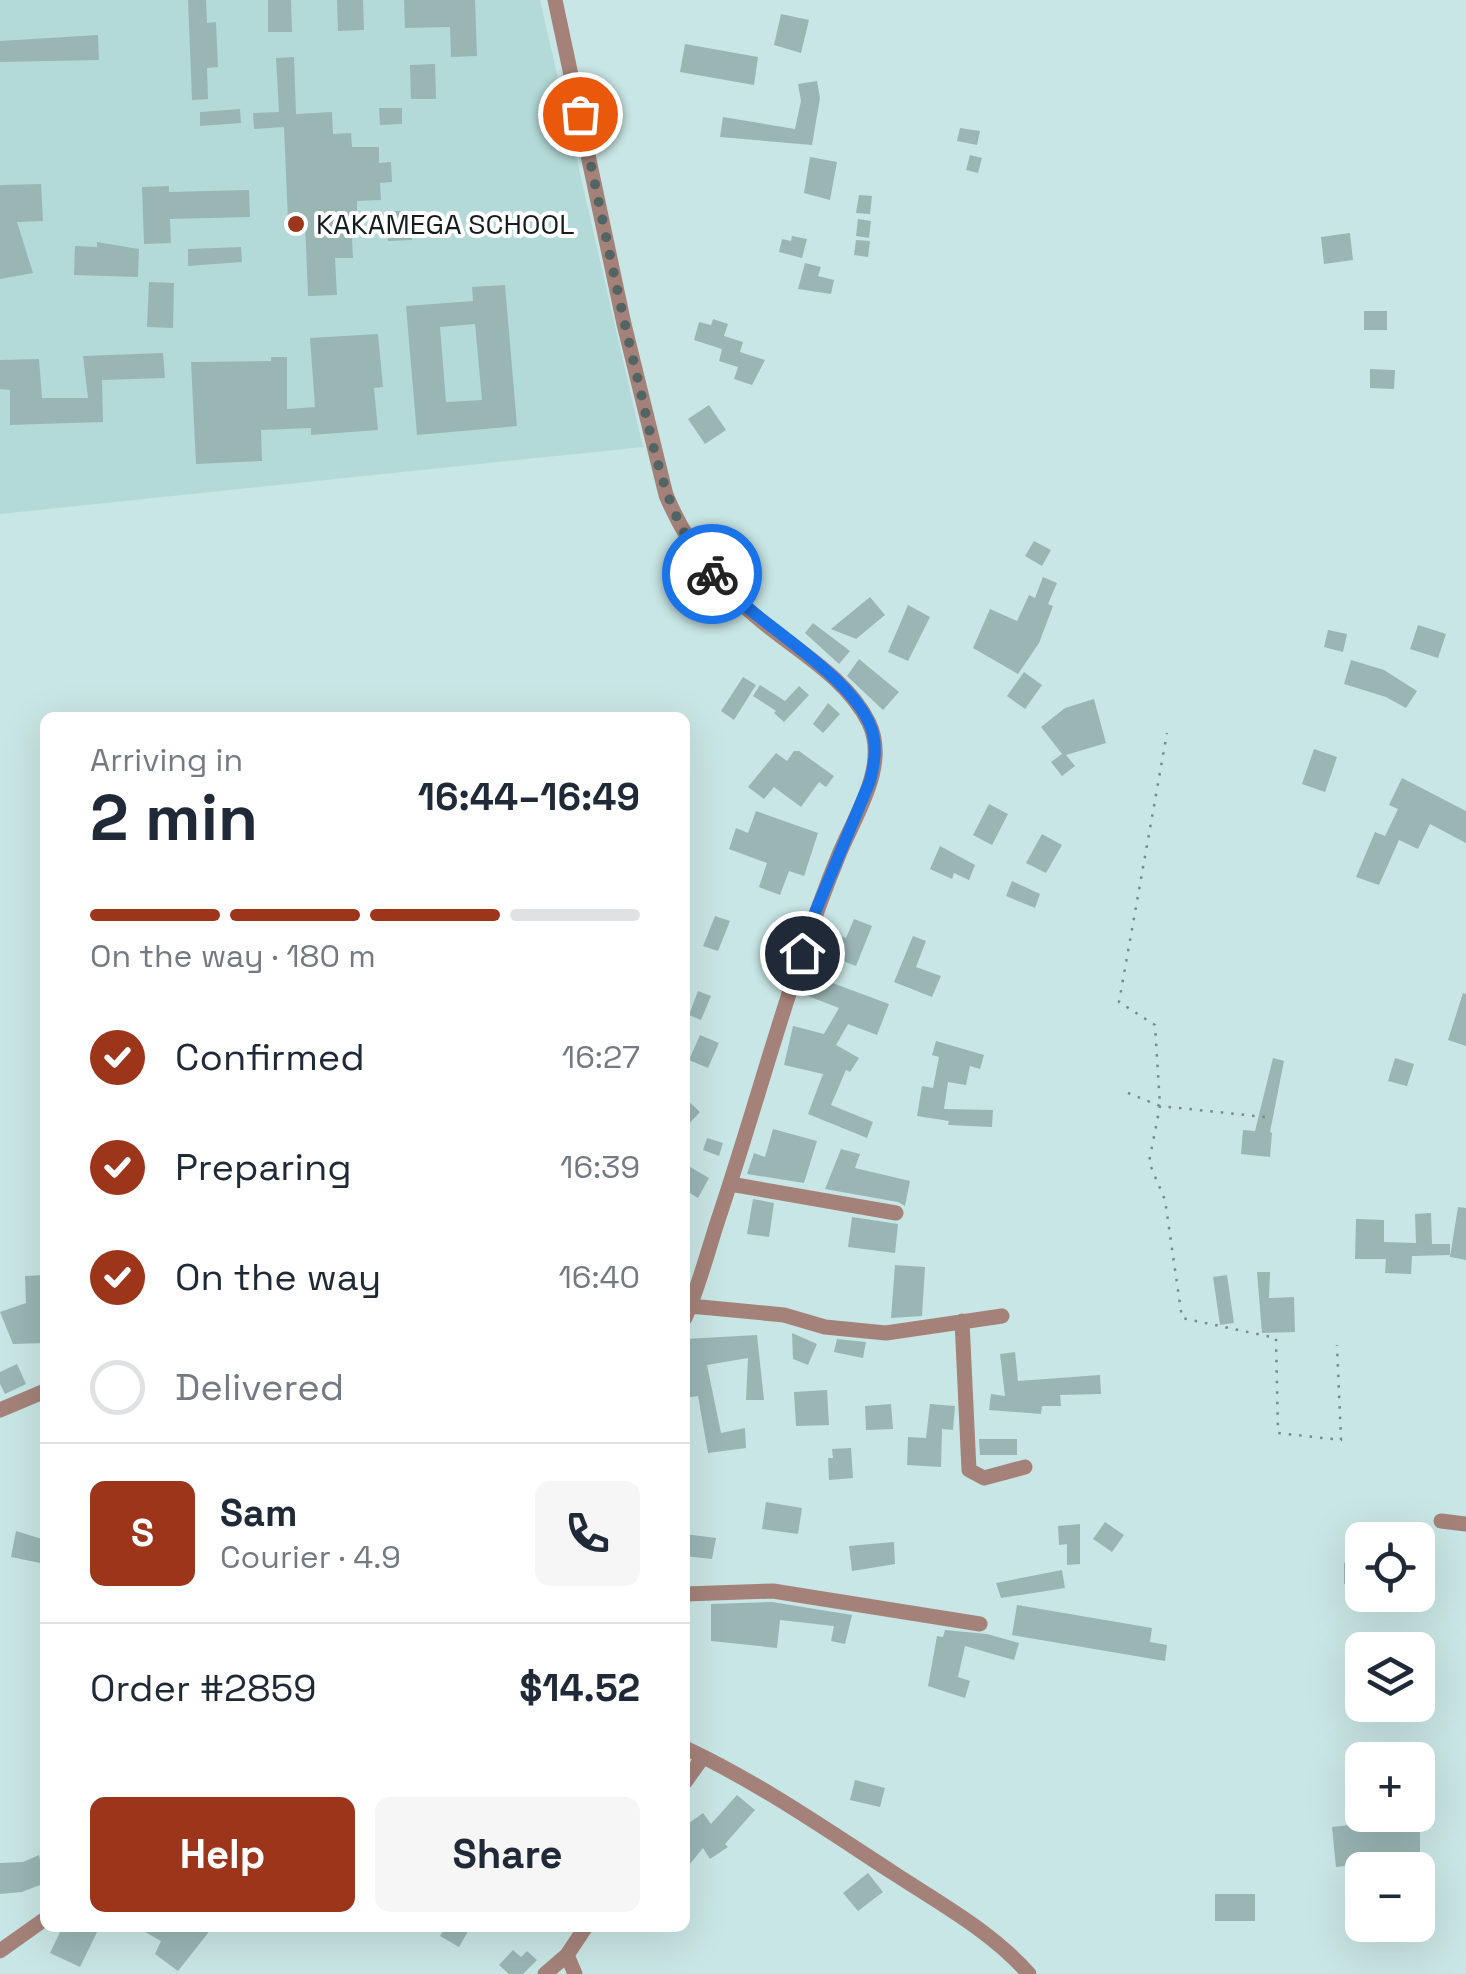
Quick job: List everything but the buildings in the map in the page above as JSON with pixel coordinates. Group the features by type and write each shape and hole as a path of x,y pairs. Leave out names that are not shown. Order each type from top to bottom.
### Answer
{"street":[{"path":"555,0 624,324 666,494 676,519 695,553 722,586 810,657 858,704 873,733 875,761 870,781 814,915 690,1306"},
{"path":"730,1184 896,1213"},
{"path":"690,1312 784,1315 825,1327 886,1332 1002,1316"},
{"path":"962,1321 969,1470 984,1478 1025,1468"},
{"path":"0,1410 40,1393"},
{"path":"1442,1521 1466,1524"},
{"path":"690,1594 773,1591 980,1624"},
{"path":"690,1750 820,1826 939,1903 1012,1954 1029,1974"},
{"path":"690,1775 703,1757"},
{"path":"0,1950 40,1922"},
{"path":"546,1974 567,1955 582,1932"},
{"path":"567,1955 575,1974"}],"path":[{"path":"1166,733 1119,1002 1154,1025 1160,1106 1149,1162 1164,1200 1182,1318 1276,1338 1278,1433 1341,1440 1337,1345"},
{"path":"1128,1093 1160,1106 1265,1116"}],"shaded area":[{"name":"KAKAMEGA SCHOOL","path":"0,0 540,0 643,447 0,514"}],"way so far":[{"path":"580,114 624,324 666,494 695,553 712,574"}],"place":[{"name":"KAKAMEGA SCHOOL","path":"296,224"}],"route":[{"path":"712,574 760,620 810,657 858,704 873,733 875,761 870,781 802,953"}]}
